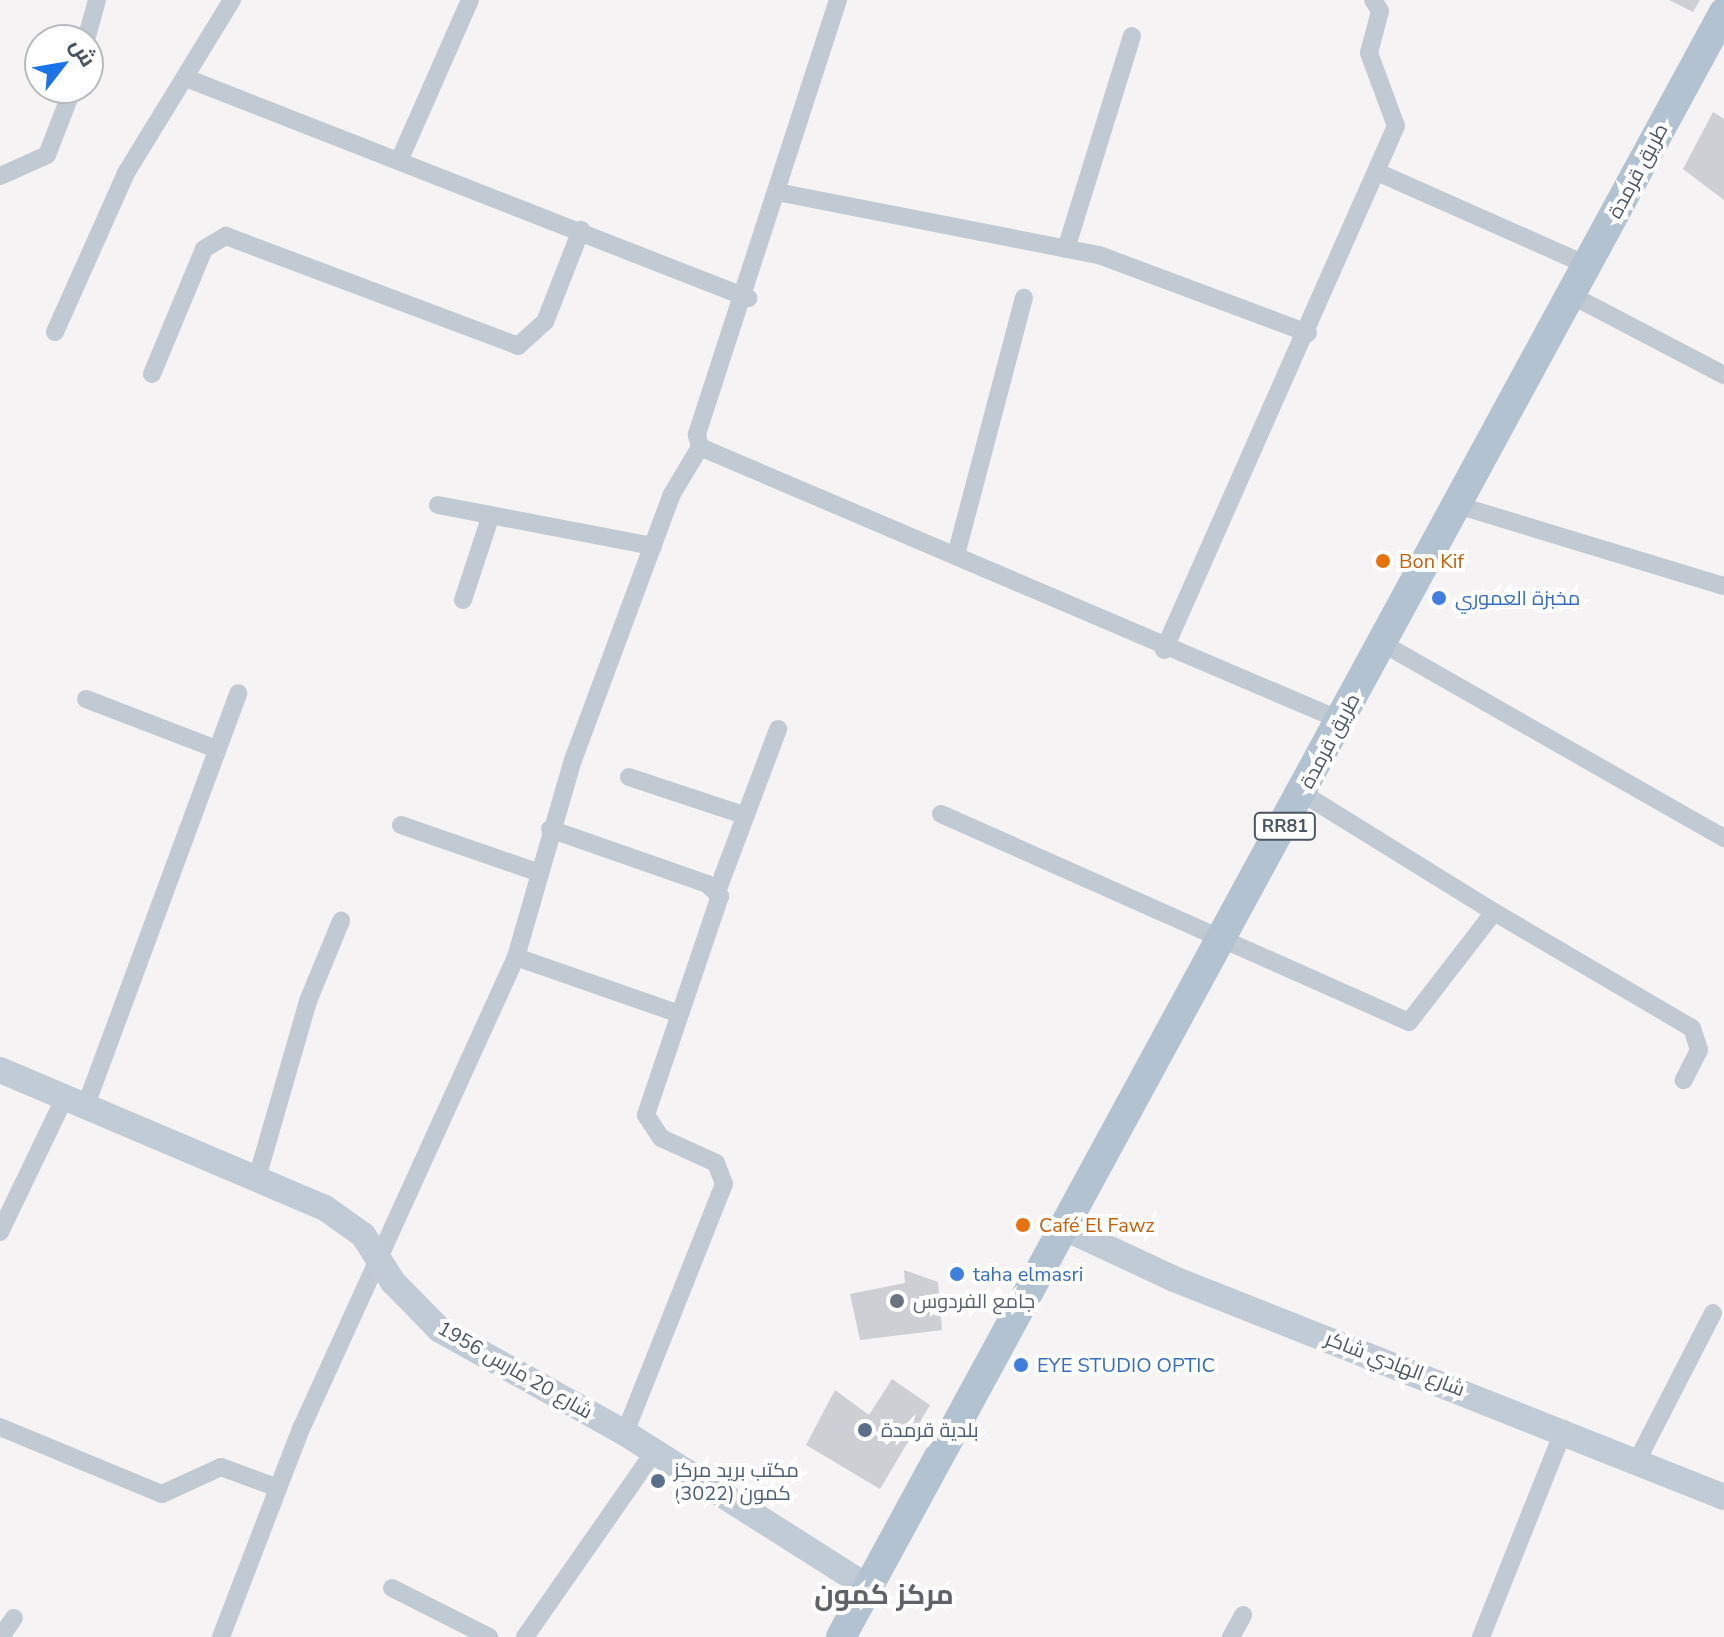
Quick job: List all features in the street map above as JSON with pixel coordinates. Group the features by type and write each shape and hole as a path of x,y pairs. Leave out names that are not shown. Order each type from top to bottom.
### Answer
{"main road":[{"name":"طريق قرمدة","path":"841,1637 1067,1229 1724,12"}],"street":[{"path":"90,24 97,0"},
{"path":"55,332 126,173 232,0"},
{"path":"399,161 470,0"},
{"path":"700,447 697,435 748,298 777,192 838,0"},
{"path":"1164,650 1308,333 1377,172 1396,119 1369,53 1380,11 1373,0"},
{"path":"1066,249 1132,36"},
{"path":"186,78 581,230 748,298"},
{"path":"0,176 47,155 67,104"},
{"path":"1377,172 1587,265"},
{"path":"777,192 1066,249 1308,333"},
{"path":"152,374 204,249 226,236 518,346 545,322 581,230"},
{"path":"1571,295 1724,375"},
{"path":"956,555 1024,298"},
{"path":"700,447 956,555 1164,650 1340,720"},
{"path":"221,1637 278,1488 377,1257 516,957 550,829 682,471 700,447"},
{"path":"438,505 653,546"},
{"path":"1457,505 1724,586"},
{"path":"463,600 491,515"},
{"path":"1382,643 1724,838"},
{"path":"0,1232 76,1101 238,693"},
{"path":"86,699 216,749"},
{"path":"625,1433 724,1184 716,1163 661,1138 646,1115 718,889 778,729"},
{"path":"629,777 746,816"},
{"path":"1302,793 1494,912 1692,1028 1699,1050 1684,1080"},
{"path":"941,814 1409,1022 1494,912"},
{"path":"401,825 537,872"},
{"path":"550,829 718,889"},
{"path":"257,1178 290,1084 308,1001 341,921"},
{"path":"516,957 677,1013"},
{"name":"شارع 20 مارس 1956","path":"0,1070 257,1178 351,1224 414,1309 440,1330 625,1433 869,1588"},
{"name":"شارع الهادي شاكر","path":"1067,1229 1174,1279 1564,1429 1724,1497"},
{"path":"1638,1459 1713,1313"},
{"path":"0,1427 162,1494 221,1467 278,1488"},
{"path":"1481,1637 1564,1429"},
{"path":"525,1637 654,1452"},
{"path":"392,1588 489,1637"},
{"path":"1231,1637 1243,1615"},
{"path":"1,1637 14,1618"}],"building":[{"path":"1669,0 1700,0 1693,12"},
{"path":"1713,112 1724,119 1724,200 1683,169"},
{"name":"جامع الفردوس","path":"904,1270 938,1282 942,1330 860,1340 850,1294 905,1283"},
{"name":"بلدية قرمدة","path":"892,1379 930,1405 880,1489 806,1445 835,1390 869,1415"}],"place":[{"name":"Bon Kif","path":"1383,561"},
{"name":"مخبزة العموري","path":"1439,598"},
{"name":"Café El Fawz","path":"1023,1225"},
{"name":"taha elmasri","path":"957,1274"},
{"name":"جامع الفردوس","path":"897,1301"},
{"name":"EYE STUDIO OPTIC","path":"1021,1365"},
{"name":"بلدية قرمدة","path":"865,1430"},
{"name":"مكتب بريد مركز كمون (3022)","path":"658,1481"}],"district":[{"name":"مركز كمون","path":"884,1595"}]}
